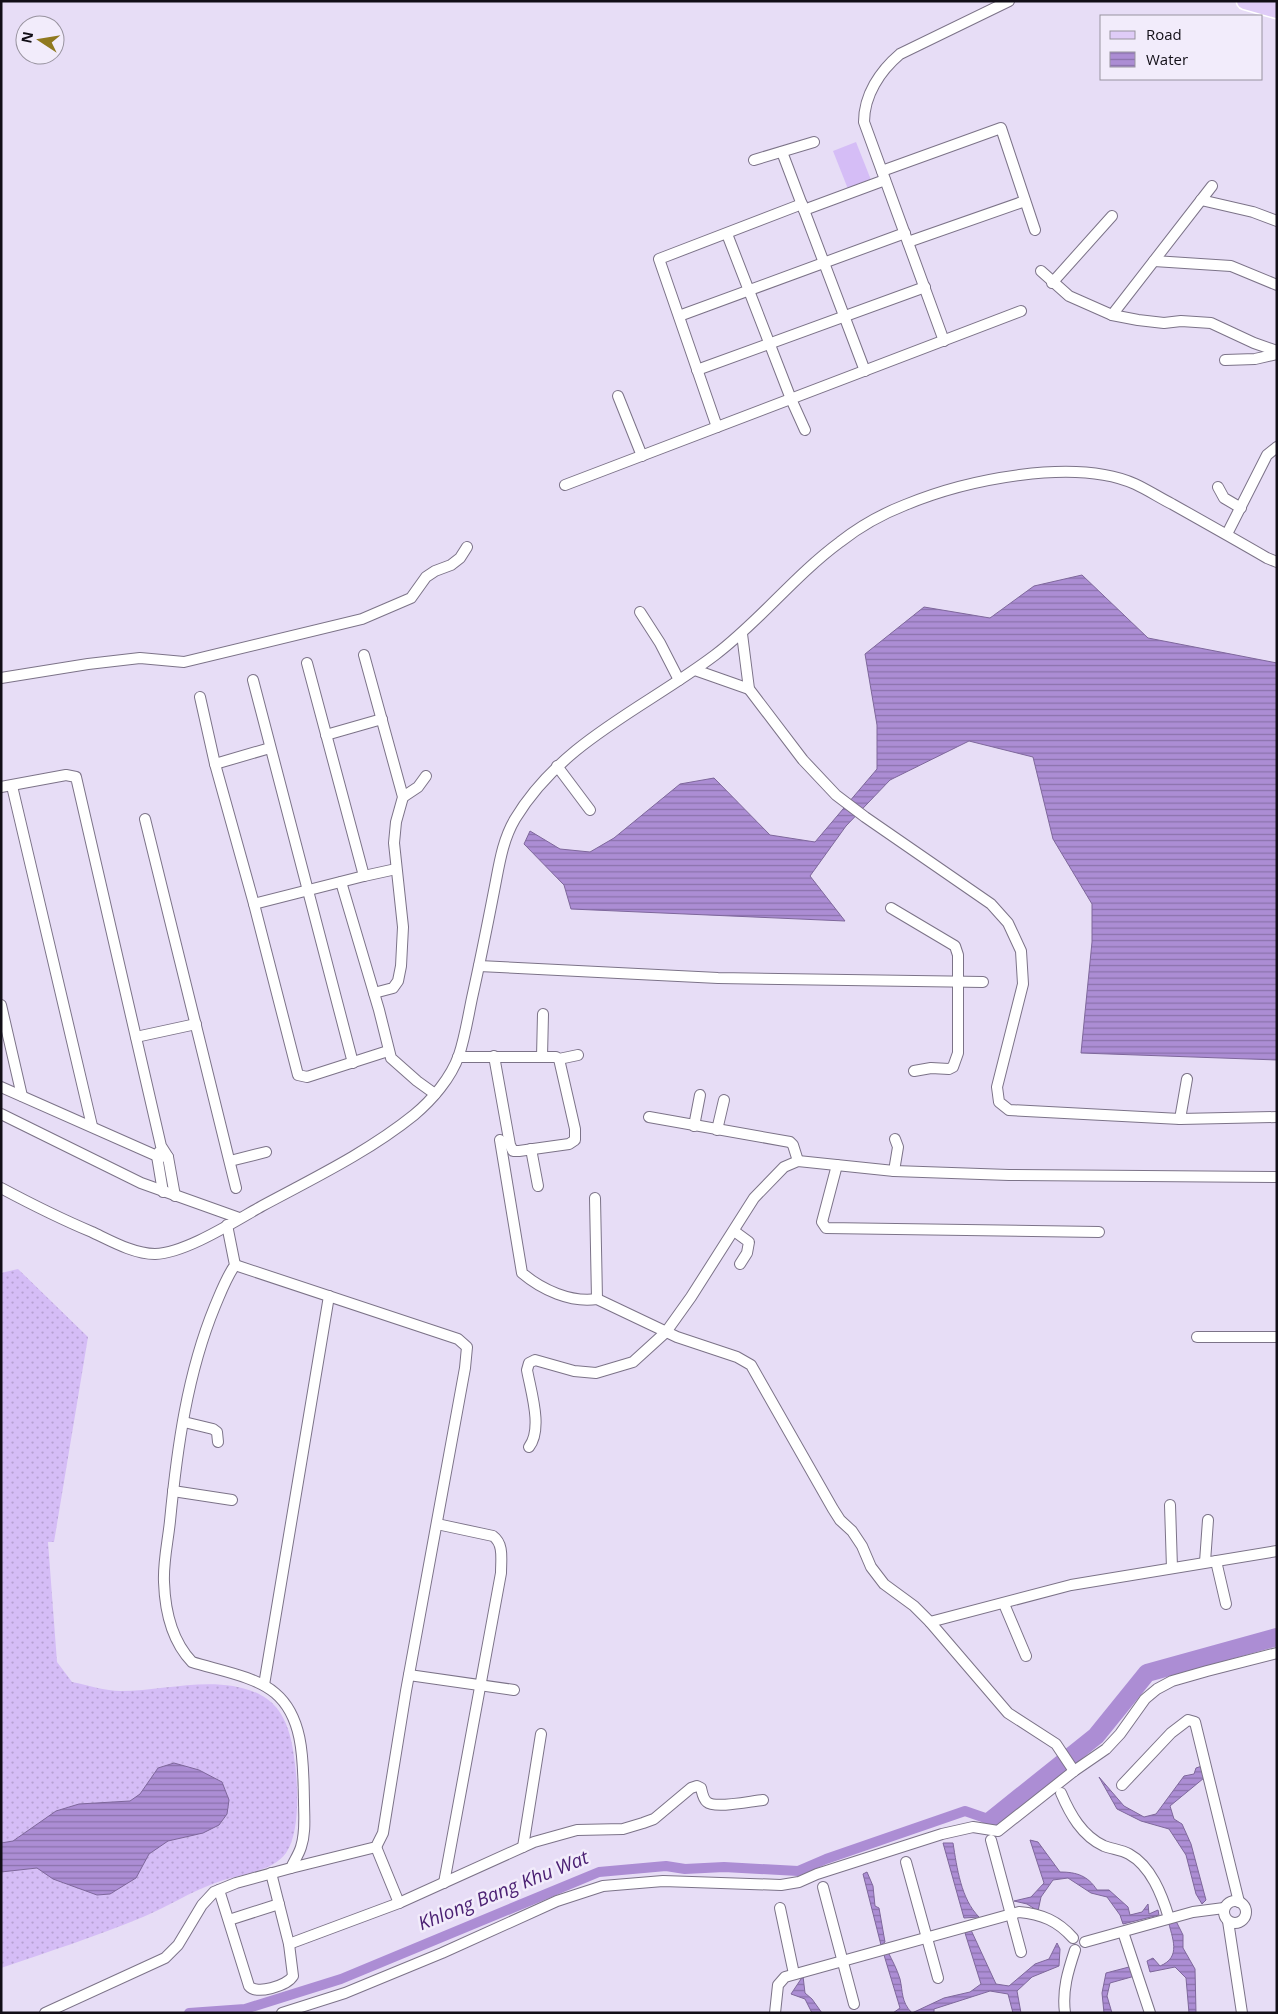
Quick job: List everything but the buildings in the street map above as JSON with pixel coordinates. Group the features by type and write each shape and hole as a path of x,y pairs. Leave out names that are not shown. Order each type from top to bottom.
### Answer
{"main road":[{"path":"1245,1 1277,10"}],"street":[{"path":"944,341 864,122 864,111 871,89 889,63 900,54 1009,1"},
{"path":"717,427 659,259 803,207 1001,128 1035,230"},
{"path":"754,160 814,142"},
{"path":"782,152 865,371"},
{"path":"1112,315 1212,186"},
{"path":"1200,200 1253,212 1277,221"},
{"path":"679,316 824,263 1025,201"},
{"path":"1052,283 1112,216"},
{"path":"726,234 805,430"},
{"path":"1154,261 1231,266 1277,285"},
{"path":"1041,271 1052,283 1069,296 1112,315 1164,323 1181,321 1211,323 1277,353"},
{"path":"697,370 925,287"},
{"path":"565,485 1021,311"},
{"path":"1225,360 1255,359 1277,353"},
{"path":"618,396 642,456"},
{"path":"1227,534 1267,456 1277,447"},
{"path":"1,1188 108,1240 138,1252 162,1254 181,1248 227,1225 349,1160 415,1114 435,1094 451,1073 458,1057 479,966 503,846 512,824 531,794 564,758 622,717 695,670 742,634 790,584 839,542 871,522 906,505 961,486 1036,473 1094,473 1135,484 1277,562"},
{"path":"1218,487 1224,498 1241,508"},
{"path":"1,678 88,664 149,659 184,662 362,619 411,598 426,577 435,571 451,565 460,558 467,546"},
{"path":"640,612 660,643 679,680"},
{"path":"742,634 749,689 803,760 836,795 991,904 1008,923 1021,951 1023,984 997,1087 999,1102 1009,1110 1180,1119 1277,1117"},
{"path":"364,655 403,797 396,822 394,843 403,927 401,966 398,982 393,988 374,993"},
{"path":"307,663 364,876"},
{"path":"695,670 749,689"},
{"path":"253,680 354,1062"},
{"path":"200,697 215,764 254,904 298,1075 306,1077 354,1062 389,1054"},
{"path":"326,735 382,720"},
{"path":"215,764 270,748"},
{"path":"557,766 590,810"},
{"path":"1,787 66,775 76,777 161,1146 163,1192"},
{"path":"403,797 418,787 426,776"},
{"path":"12,786 92,1126"},
{"path":"145,819 236,1188"},
{"path":"254,904 396,869"},
{"path":"341,882 374,993 389,1054 407,1073 435,1094"},
{"path":"891,908 954,946 958,955 958,1053 953,1067 949,1069 931,1068 914,1071"},
{"path":"479,966 718,978 983,982"},
{"path":"1,1005 22,1096"},
{"path":"542,1057 543,1014"},
{"path":"136,1037 196,1024"},
{"path":"458,1057 494,1056 559,1059 578,1055"},
{"path":"494,1056 510,1145 514,1151 569,1144 575,1140 575,1129 559,1059"},
{"path":"1180,1119 1187,1079"},
{"path":"1,1087 162,1157 175,1196"},
{"path":"694,1126 700,1095"},
{"path":"717,1130 724,1100"},
{"path":"1,1114 163,1192 239,1218"},
{"path":"649,1118 790,1142 793,1145 798,1161"},
{"path":"894,1172 898,1147 895,1139"},
{"path":"500,1140 522,1273 561,1295 588,1300 597,1298 664,1334 738,1357 751,1365 833,1509 862,1546 870,1567 884,1584 914,1606 930,1622 1008,1713 1056,1744 1073,1769"},
{"path":"532,1150 538,1186"},
{"path":"230,1161 266,1152"},
{"path":"528,1447 533,1442 536,1425 527,1370 529,1363 535,1360 574,1371 596,1373 633,1362 664,1334 691,1297 754,1198 784,1167 798,1161 894,1172 1277,1177"},
{"path":"837,1165 822,1222 826,1228 1099,1232"},
{"path":"595,1198 597,1298"},
{"path":"227,1225 235,1266 228,1275 207,1325 190,1385 173,1491 164,1581 168,1614 174,1638 192,1662 264,1685 276,1693 294,1721 303,1756 304,1826 302,1846 291,1868"},
{"path":"734,1231 749,1242 740,1264"},
{"path":"235,1266 458,1339 467,1347 465,1368 408,1675 383,1833 376,1847 399,1903"},
{"path":"264,1685 329,1296"},
{"path":"1197,1337 1277,1337"},
{"path":"184,1422 214,1429 217,1432 218,1442"},
{"path":"173,1491 232,1500"},
{"path":"1170,1505 1172,1568"},
{"path":"1205,1562 1208,1520"},
{"path":"436,1524 493,1536 498,1539 501,1548 501,1572 444,1883"},
{"path":"930,1622 1071,1585 1205,1562 1277,1552"},
{"path":"1216,1561 1226,1604"},
{"path":"1004,1604 1026,1656"},
{"path":"282,2013 345,1993 442,1953 557,1901 602,1886 663,1881 781,1885 799,1882 817,1874 942,1834 973,1827 998,1831 1073,1769 1106,1750 1145,1699 1157,1689 1172,1681 1277,1653"},
{"path":"408,1675 514,1690"},
{"path":"1122,1785 1171,1733 1188,1720 1195,1722 1240,1902 1244,1908 1244,1918 1238,1923 1228,1921"},
{"path":"524,1847 541,1734"},
{"path":"289,1944 399,1903 524,1847 564,1832 589,1829 623,1829 654,1819 691,1788 698,1786 701,1788 707,1802 716,1805 762,1800"},
{"path":"1061,1793 1068,1810 1088,1836 1102,1845 1129,1854 1152,1876 1167,1912"},
{"path":"991,1840 1021,1952"},
{"path":"45,2013 165,1958 178,1945 202,1905 214,1892 236,1883 376,1847"},
{"path":"906,1862 938,1978"},
{"path":"219,1890 249,1986 254,1990 287,1983 292,1976 289,1944 271,1874"},
{"path":"823,1888 854,2004"},
{"path":"1085,1942 1123,1932 1167,1912 1193,1912 1224,1908 1233,1901 1240,1902"},
{"path":"228,1920 279,1904"},
{"path":"780,1908 794,1974"},
{"path":"1224,1908 1224,1915 1228,1921 1242,2013"},
{"path":"775,2013 778,1985 785,1977 1019,1912 1034,1913 1052,1920 1059,1924 1073,1938"},
{"path":"1123,1932 1150,2013"},
{"path":"1075,1950 1070,1944 1073,1938 1076,1936 1082,1937 1085,1942"},
{"path":"1075,1950 1083,1948 1085,1942"},
{"path":"1064,2013 1065,1980 1075,1950"}],"shaded area":[{"path":"856,142 871,180 848,189 833,151"},
{"path":"18,1269 88,1337 54,1542 48,1542 57,1662 72,1682 115,1691 208,1684 243,1688 259,1694 276,1707 289,1733 294,1754 297,1810 291,1844 286,1853 272,1865 206,1887 152,1913 108,1931 1,1968 1,1273"}],"water":[{"path":"1082,575 1148,638 1277,663 1277,1060 1081,1053 1092,942 1092,904 1053,839 1033,757 969,741 890,780 846,826 810,876 845,921 571,909 564,885 524,844 530,831 560,849 590,852 614,838 680,784 714,778 770,835 815,842 877,769 877,725 865,654 924,607 990,618 1034,586"},
{"path":"174,1763 199,1770 222,1782 229,1800 227,1814 219,1825 203,1833 168,1841 149,1854 136,1878 110,1894 97,1895 53,1879 37,1868 1,1872 1,1843 13,1841 56,1811 79,1804 130,1801 140,1794 158,1768"},
{"path":"1202,1766 1204,1778 1170,1806 1174,1819 1182,1824 1191,1844 1206,1900 1202,1904 1196,1894 1186,1855 1169,1829 1141,1821 1117,1809 1099,1777 1124,1806 1144,1817 1156,1814 1184,1776 1194,1774 1196,1768"},
{"path":"1030,1840 1038,1842 1060,1872 1082,1876 1090,1881 1097,1890 1109,1890 1128,1907 1130,1915 1142,1912 1148,1904 1149,1914 1158,1910 1159,1915 1123,1924 1120,1915 1107,1897 1091,1893 1068,1878 1053,1880 1041,1897 1038,1911 1027,1904 1014,1901 1031,1897 1044,1883"},
{"path":"943,1843 953,1843 958,1873 964,1892 973,1910 979,1917 964,1918"},
{"path":"867,1872 873,1886 875,1906 879,1908 885,1942 881,1945 863,1874"},
{"path":"1175,1919 1183,1935 1183,1948 1195,1969 1196,2013 1189,2013 1186,1978 1175,1967 1150,1972 1147,1961 1153,1958 1160,1966 1171,1958 1174,1946 1168,1920"},
{"path":"971,1930 996,1984 1009,1986 1035,1964 1049,1959 1057,1943 1060,1949 1059,1966 1032,1977 1017,1991 1021,2013 1013,2013 1008,1994 990,1991 934,2009 934,2013 912,2013 944,1998 970,1992 981,1984 965,1933"},
{"path":"888,1952 899,1975 904,2001 912,2013 893,2013 900,2008 884,1955"},
{"path":"1129,1967 1135,1976 1110,1983 1107,1996 1112,2013 1104,2013 1102,1993 1106,1973"},
{"path":"803,1976 805,1993 822,2013 812,2013 805,1999 791,1994"}],"waterway":[{"name":"Khlong Bang Khu Wat","path":"991,1820 1096,1736 1147,1673 1277,1637"},
{"name":"Khlong Bang Khu Wat","path":"189,2013 245,2009 341,1979 599,1872 666,1866 685,1869 724,1867 798,1871 826,1859 965,1811 991,1820"}]}
